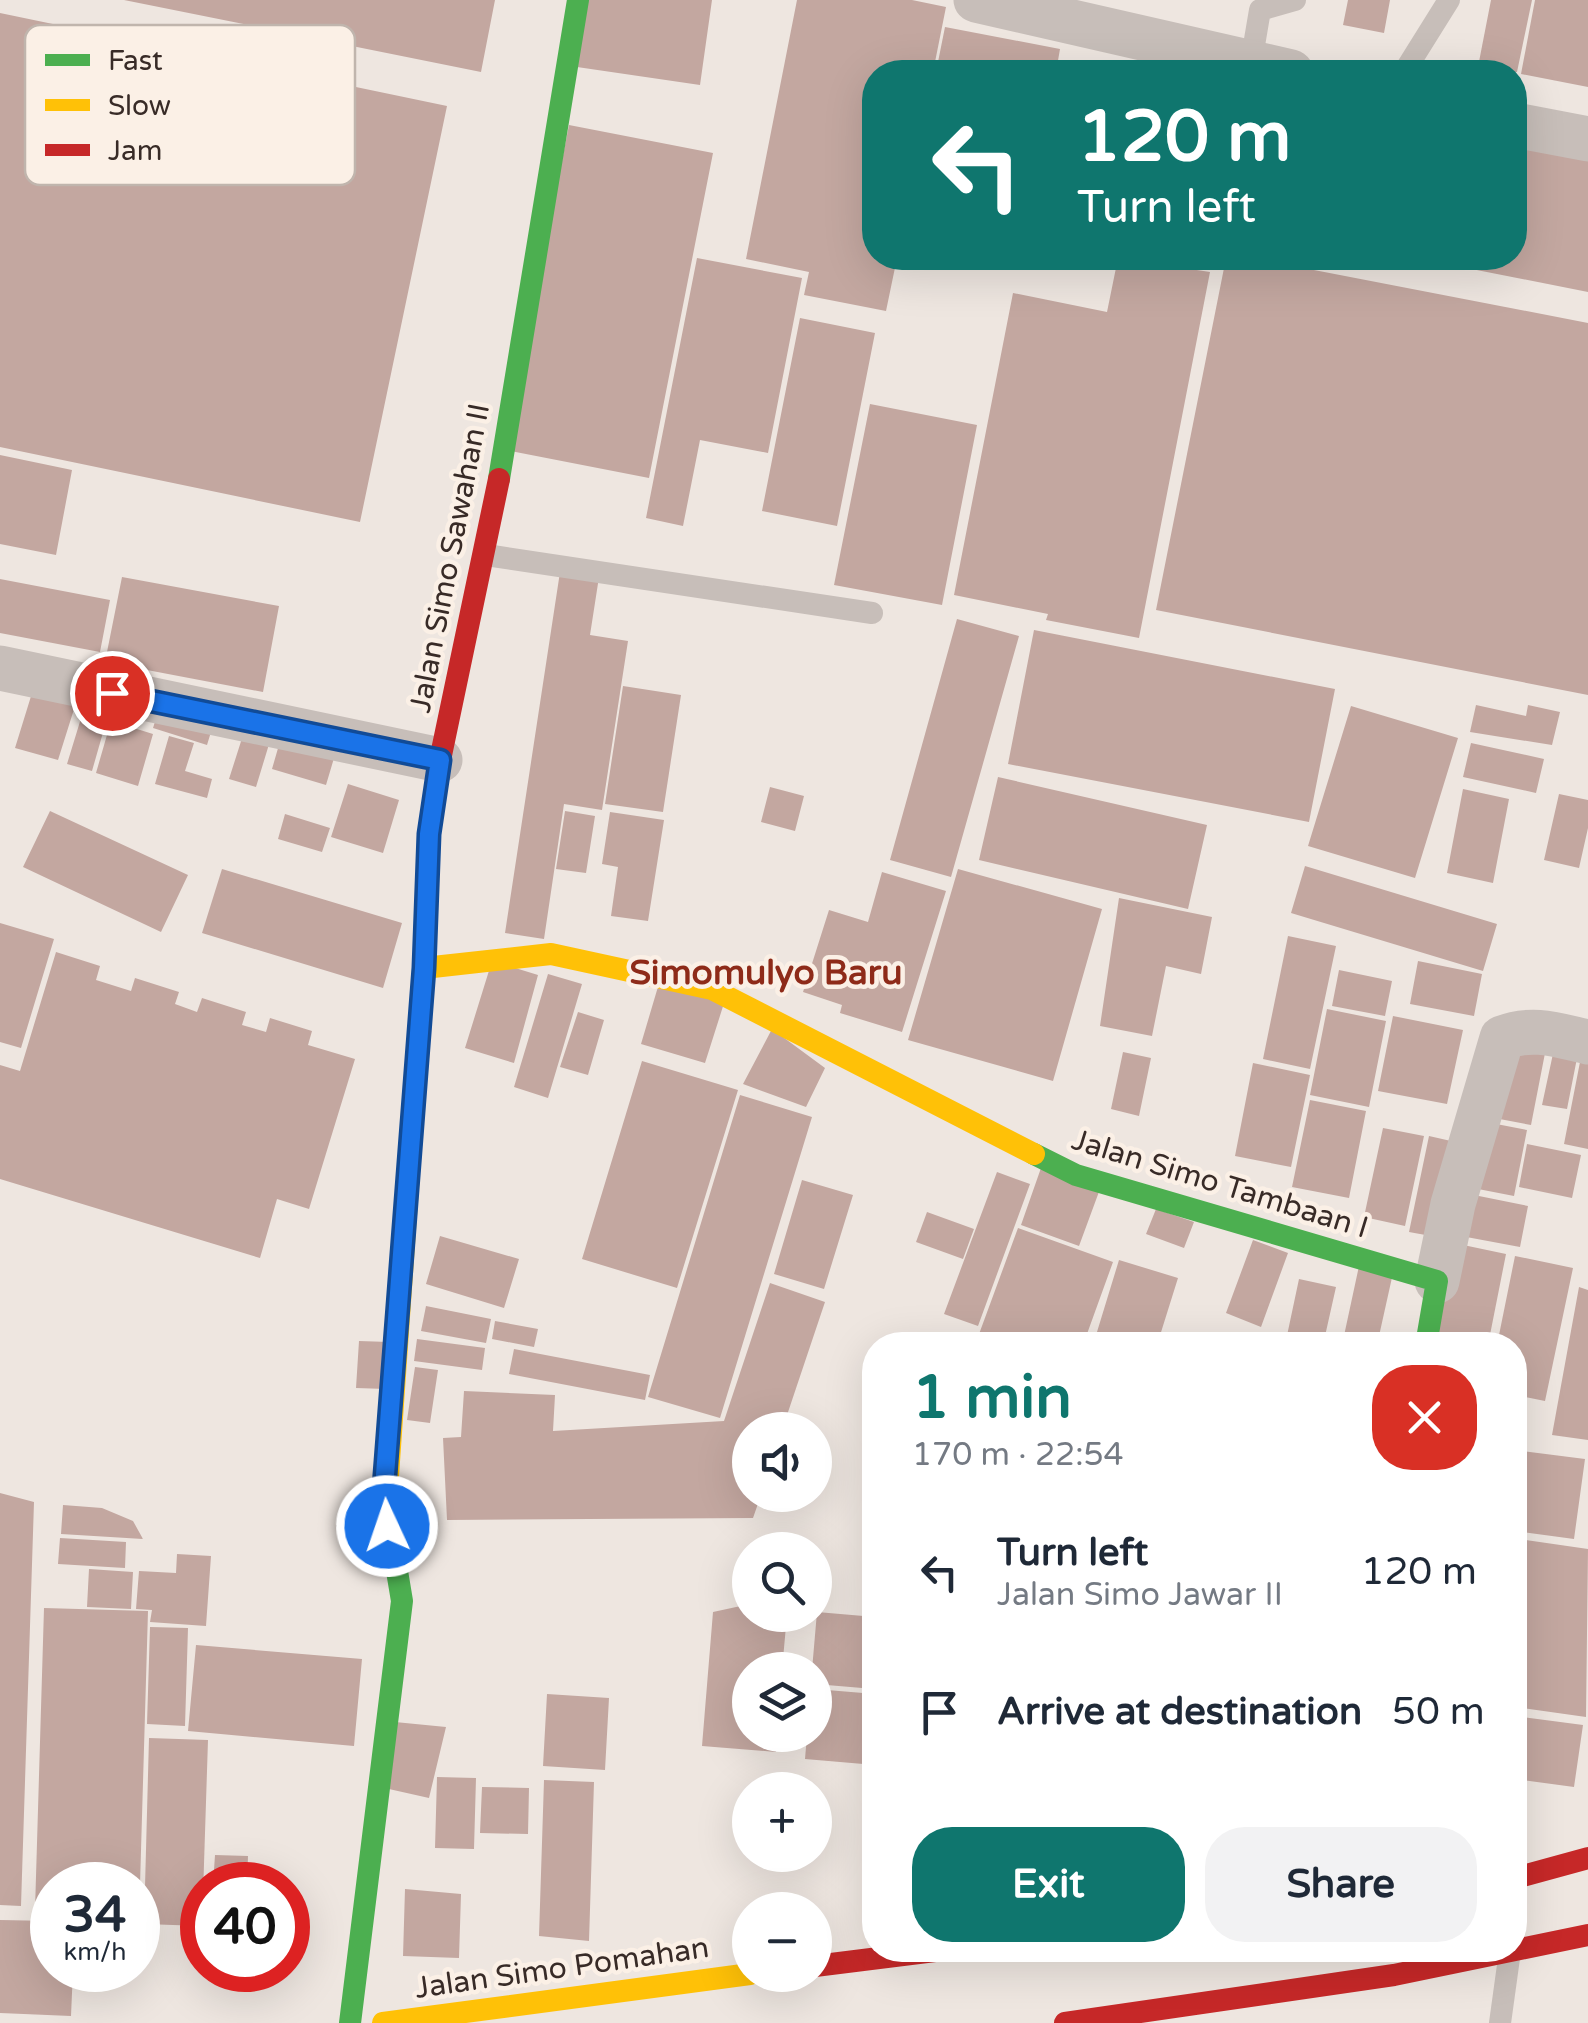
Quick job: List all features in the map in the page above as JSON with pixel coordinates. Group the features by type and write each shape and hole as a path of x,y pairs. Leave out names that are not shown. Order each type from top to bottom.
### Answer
{"street":[{"name":"Jalan Simo Sawahan II","path":"350,2023 402,1602 401,1561 387,1526 384,1488 424,968 429,834 440,760 486,556 578,0"},
{"path":"976,0 1236,60"},
{"path":"1527,127 1588,139"},
{"path":"0,668 440,760"},
{"name":"Jalan Simo Tambaan I","path":"424,968 550,954 712,989 1076,1175 1437,1280"},
{"path":"1428,1332 1453,1204 1502,1038 1520,1031 1543,1031 1588,1042"},
{"path":"1527,1875 1588,1858"},
{"path":"1527,1953 1588,1935"},
{"path":"832,1964 862,1960"},
{"path":"1065,2023 1202,1999 1479,1962"},
{"name":"Jalan Simo Pomahan","path":"382,2023 732,1976"}],"lane":[{"path":"1269,60 1260,10 1295,0"},
{"path":"1412,60 1450,0"},
{"path":"486,556 872,612"},
{"path":"1500,2023 1508,1962"}],"building":[{"path":"124,0 495,0 481,72 355,47 355,25 248,25"},
{"path":"588,0 712,0 700,85 577,67"},
{"path":"797,0 912,0 946,7 935,60 862,60 862,270 895,270 886,311 804,295 809,272 746,259"},
{"path":"1348,0 1390,0 1384,33 1343,25"},
{"path":"1491,0 1532,0 1520,60 1479,60"},
{"path":"1535,0 1588,0 1588,87 1527,75 1527,60 1524,60"},
{"path":"0,13 58,25 25,25 25,185 355,185 355,87 447,106 360,522 0,447"},
{"path":"945,27 1060,49 1058,60 938,60"},
{"path":"569,125 713,153 649,478 505,450"},
{"path":"1527,135 1588,147 1588,292 1477,270 1527,270"},
{"path":"697,258 802,278 768,453 700,440 683,526 646,518"},
{"path":"1116,270 1210,272 1139,638 1046,620 1048,614 954,595 1013,293 1107,312"},
{"path":"1224,270 1314,270 1588,323 1588,695 1156,610"},
{"path":"800,318 875,333 837,526 762,511"},
{"path":"870,404 977,425 942,605 834,585"},
{"path":"0,455 72,470 56,555 0,544"},
{"path":"560,572 599,577 590,635 628,641 602,810 564,804 544,939 505,933"},
{"path":"122,577 279,606 263,692 105,662"},
{"path":"0,579 110,600 100,652 0,633"},
{"path":"957,619 1019,636 951,877 890,860"},
{"path":"1034,630 1335,689 1309,822 1008,764"},
{"path":"623,686 681,695 663,812 605,804"},
{"path":"32,693 75,706 58,760 15,748"},
{"path":"1476,705 1526,716 1528,705 1560,712 1552,745 1470,732"},
{"path":"160,706 214,722 207,745 153,728"},
{"path":"1351,706 1458,738 1415,878 1308,846"},
{"path":"82,715 106,722 92,771 67,764"},
{"path":"111,721 153,734 138,786 96,773"},
{"path":"283,731 337,748 326,785 272,769"},
{"path":"244,732 270,741 256,787 229,779"},
{"path":"169,736 194,743 185,771 212,779 207,798 155,784"},
{"path":"1471,743 1544,759 1536,793 1463,777"},
{"path":"998,777 1207,825 1188,909 979,860"},
{"path":"348,784 399,800 383,853 331,837"},
{"path":"770,787 804,796 795,831 761,822"},
{"path":"1463,789 1509,799 1493,883 1447,873"},
{"path":"1559,794 1588,800 1588,828 1579,868 1544,860"},
{"path":"50,811 188,875 161,932 23,867"},
{"path":"565,811 595,816 586,873 556,869"},
{"path":"610,812 664,820 648,921 611,916 618,867 602,864"},
{"path":"285,814 330,828 322,852 278,839"},
{"path":"1305,866 1497,924 1483,971 1291,913"},
{"path":"222,869 402,923 383,988 202,933"},
{"path":"958,869 1102,909 1053,1081 908,1040"},
{"path":"882,872 946,891 902,1032 840,1013 842,1005 803,992 829,910 868,922"},
{"path":"1119,898 1212,917 1201,974 1166,966 1152,1036 1100,1026"},
{"path":"0,923 54,939 21,1048 0,1042"},
{"path":"1288,936 1336,946 1310,1069 1263,1059"},
{"path":"56,952 100,966 96,980 131,991 135,978 179,992 175,1004 197,1012 202,998 246,1012 242,1025 266,1032 270,1018 312,1031 308,1045 355,1059 309,1209 277,1199 260,1258 0,1179 0,1065 20,1071"},
{"path":"492,961 538,975 514,1063 465,1048"},
{"path":"1418,961 1482,974 1474,1016 1410,1004"},
{"path":"1339,970 1392,981 1385,1016 1332,1006"},
{"path":"548,974 582,984 548,1098 514,1087"},
{"path":"660,980 725,1000 705,1063 641,1044"},
{"path":"1327,1009 1386,1021 1369,1107 1310,1095"},
{"path":"578,1012 604,1020 588,1075 560,1067"},
{"path":"1393,1016 1463,1030 1447,1104 1378,1091"},
{"path":"772,1029 825,1068 806,1107 743,1084"},
{"path":"1504,1039 1546,1048 1531,1125 1489,1117"},
{"path":"1554,1049 1578,1053 1567,1109 1542,1105"},
{"path":"1123,1052 1151,1058 1139,1116 1111,1109"},
{"path":"642,1061 738,1090 677,1288 582,1259"},
{"path":"1580,1062 1588,1064 1588,1149 1564,1144"},
{"path":"1253,1063 1310,1075 1291,1167 1235,1156"},
{"path":"740,1095 812,1117 720,1418 648,1397"},
{"path":"1310,1100 1366,1111 1349,1198 1292,1187"},
{"path":"1486,1122 1527,1130 1514,1196 1473,1188"},
{"path":"1383,1128 1424,1136 1405,1226 1364,1217"},
{"path":"1429,1136 1451,1141 1431,1236 1409,1232"},
{"path":"1527,1144 1581,1155 1572,1198 1519,1187"},
{"path":"1041,1168 1100,1189 1079,1246 1021,1225"},
{"path":"997,1172 1030,1184 978,1326 944,1314"},
{"path":"802,1180 853,1195 824,1289 774,1274"},
{"path":"1469,1194 1528,1206 1520,1247 1461,1236"},
{"path":"1156,1209 1194,1222 1184,1248 1146,1234"},
{"path":"927,1212 974,1229 963,1259 916,1242"},
{"path":"1018,1228 1113,1262 1088,1332 980,1332"},
{"path":"440,1236 519,1259 504,1308 426,1284"},
{"path":"1253,1240 1288,1253 1261,1327 1226,1313"},
{"path":"1449,1242 1506,1254 1491,1332 1431,1332"},
{"path":"1515,1256 1573,1268 1545,1401 1527,1397 1527,1332 1500,1332"},
{"path":"1119,1260 1178,1278 1161,1332 1097,1332"},
{"path":"1359,1266 1393,1273 1380,1332 1345,1332"},
{"path":"1299,1279 1336,1287 1326,1332 1288,1332"},
{"path":"770,1283 825,1302 788,1412 732,1412 732,1512 755,1512 753,1518 447,1520 443,1438 461,1437 464,1391 555,1395 553,1431 724,1421"},
{"path":"1579,1287 1588,1290 1588,1440 1552,1435"},
{"path":"426,1306 491,1319 486,1343 421,1331"},
{"path":"495,1321 538,1329 534,1347 492,1339"},
{"path":"417,1339 485,1348 482,1370 414,1361"},
{"path":"359,1341 389,1342 386,1389 356,1388"},
{"path":"514,1349 650,1375 645,1400 509,1374"},
{"path":"415,1367 438,1370 430,1423 407,1420"},
{"path":"1527,1452 1585,1459 1574,1539 1527,1533"},
{"path":"0,1493 34,1502 21,1906 0,1905"},
{"path":"63,1505 102,1508 133,1521 143,1539 61,1534"},
{"path":"60,1538 126,1542 125,1568 58,1564"},
{"path":"1527,1540 1588,1549 1586,1717 1527,1709"},
{"path":"177,1554 211,1556 206,1626 150,1622 152,1610 136,1609 139,1571 176,1573"},
{"path":"89,1569 133,1572 131,1609 87,1607"},
{"path":"44,1608 148,1611 141,1862 36,1862"},
{"path":"732,1608 732,1632 785,1632 784,1652 732,1652 732,1748 702,1746 713,1612"},
{"path":"832,1613 862,1616 862,1688 832,1685 832,1652 814,1652 815,1632 832,1632"},
{"path":"150,1627 188,1628 185,1726 147,1724"},
{"path":"196,1645 362,1659 354,1746 188,1731"},
{"path":"832,1690 862,1693 862,1764 805,1759 806,1752 832,1752"},
{"path":"547,1694 609,1698 605,1770 543,1766"},
{"path":"1527,1718 1583,1725 1574,1787 1527,1781"},
{"path":"395,1722 446,1727 429,1798 380,1787"},
{"path":"149,1738 208,1740 204,1862 180,1862 180,1925 160,1925 160,1862 146,1862"},
{"path":"437,1777 476,1778 474,1849 435,1848"},
{"path":"544,1780 594,1782 589,1941 539,1936"},
{"path":"482,1787 529,1788 528,1834 480,1833"},
{"path":"215,1855 248,1856 248,1862 215,1862"},
{"path":"405,1889 461,1894 459,1958 403,1956"},
{"path":"0,1920 30,1921 30,1992 72,1992 71,2016 0,2013"}],"traffic: fast":[{"path":"499,479 578,0"},
{"path":"1034,1154 1076,1175 1437,1281 1428,1332"},
{"path":"350,2023 402,1601 386,1505"}],"traffic: slow":[{"path":"424,968 551,954 712,989 1034,1154"},
{"path":"386,1505 424,955"},
{"path":"383,2023 732,1976"}],"traffic: jam":[{"path":"424,955 429,834 440,760 499,479"},
{"path":"1527,1875 1588,1858"},
{"path":"1527,1948 1588,1935"},
{"path":"832,1964 862,1960"},
{"path":"1065,2023 1394,1975 1457,1962"}],"district":[{"name":"Simomulyo Baru","path":"766,973"}],"route":[{"path":"112,693 440,760 424,904 424,968 384,1488 387,1526"}]}
